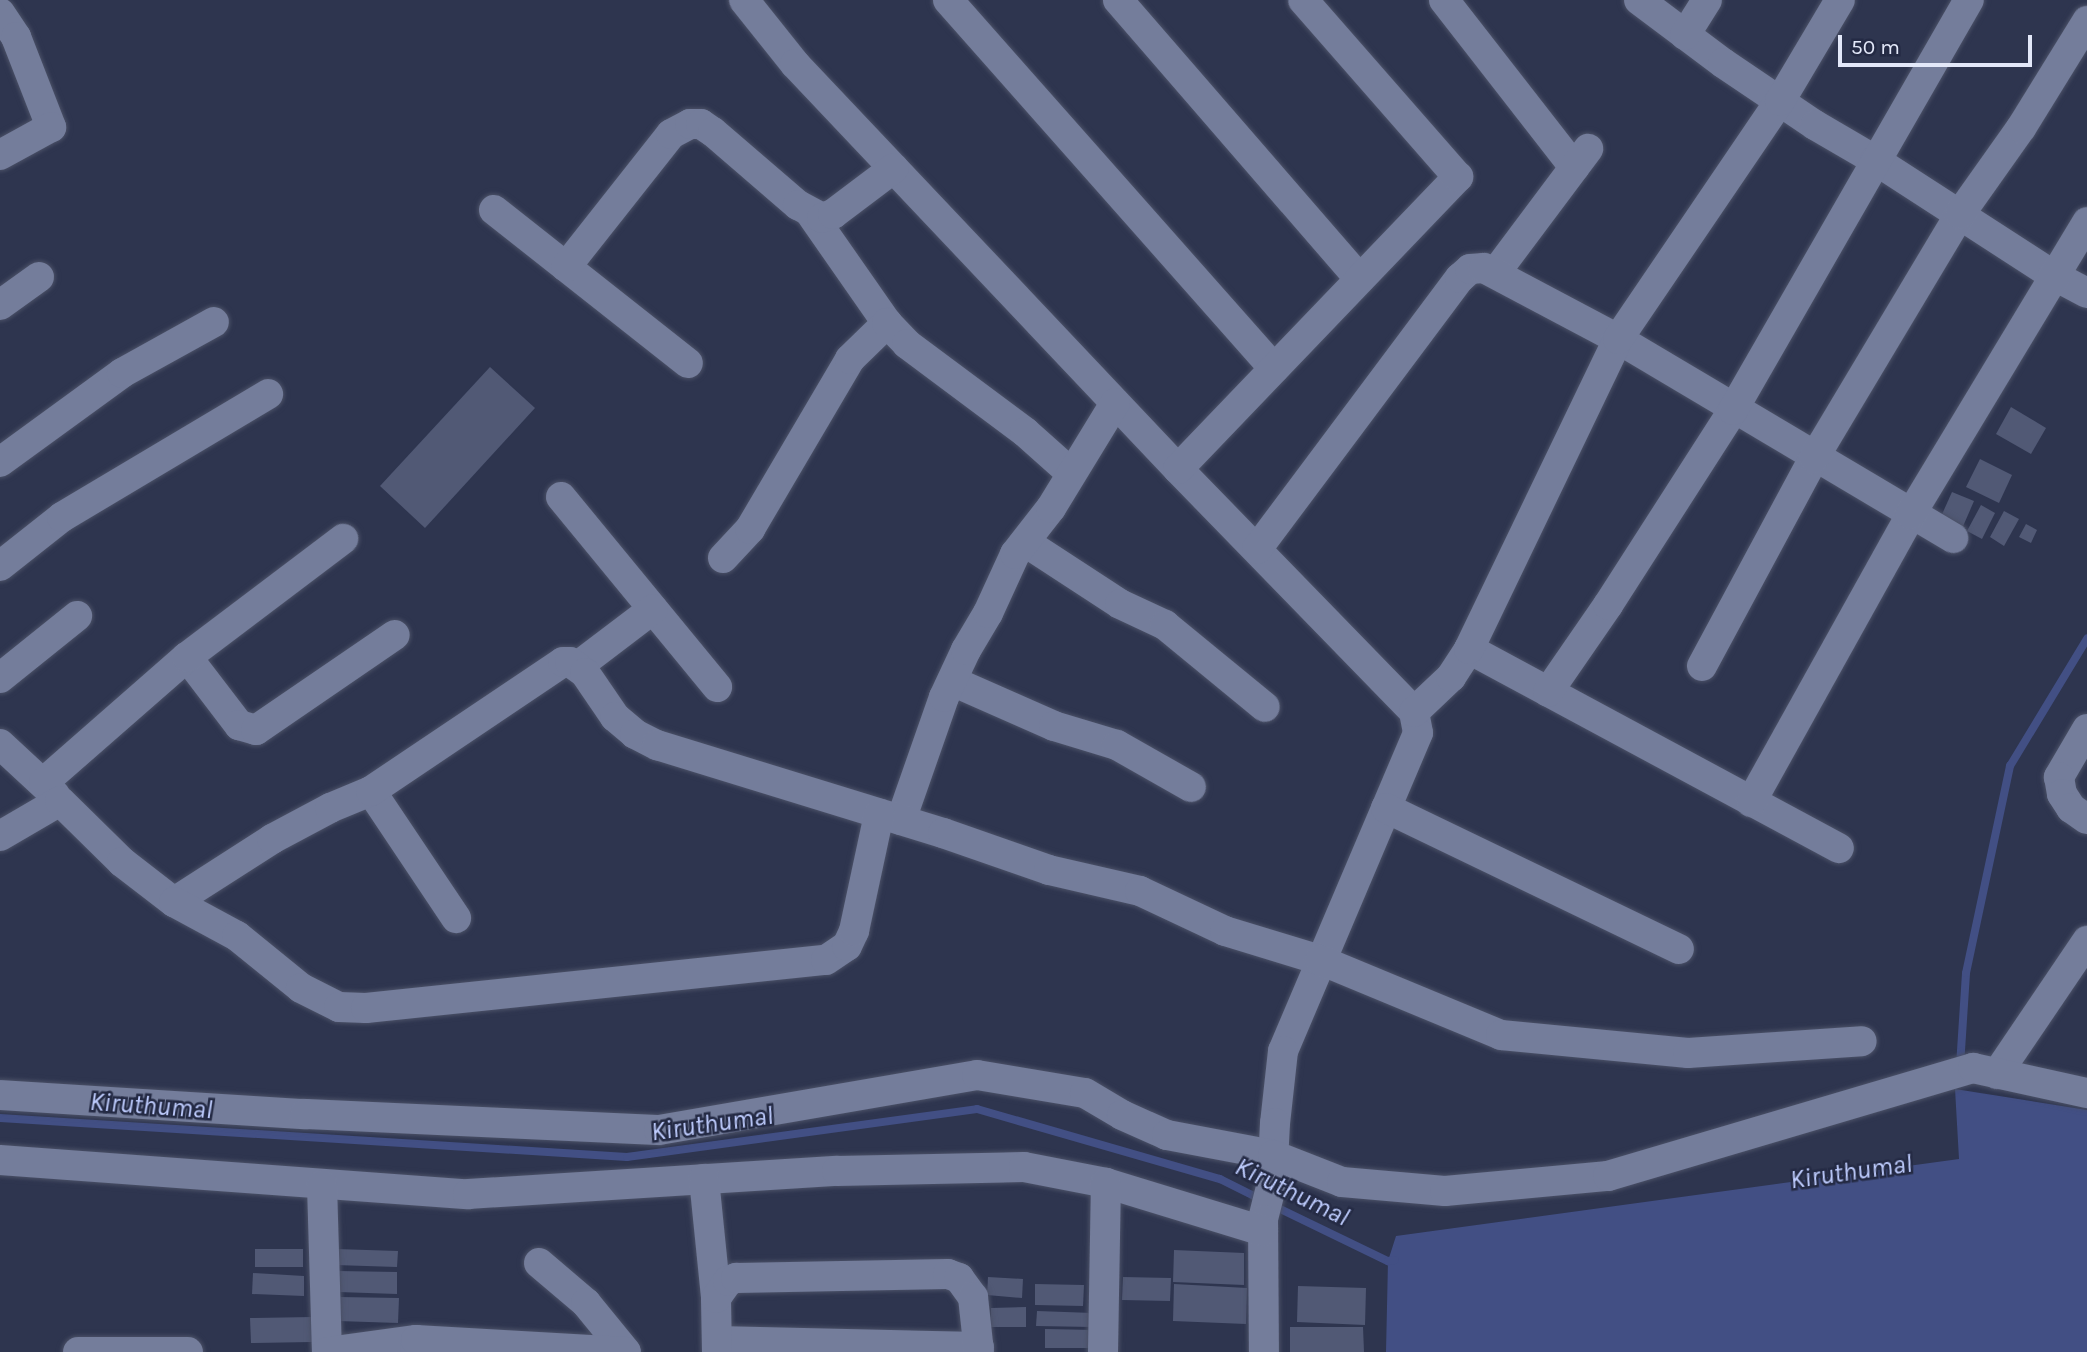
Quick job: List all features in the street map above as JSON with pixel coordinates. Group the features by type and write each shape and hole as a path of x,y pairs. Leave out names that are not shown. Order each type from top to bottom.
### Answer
{"street":[{"path":"744,0 795,64 1178,469 1414,712 1419,733 1283,1051 1273,1169 1263,1225 1264,1352"},
{"path":"948,0 1274,369"},
{"path":"1118,0 1360,279"},
{"path":"1178,469 1458,177 1303,0"},
{"path":"1444,0 1581,158 1496,272"},
{"path":"1639,0 1780,102 2053,275 2087,292"},
{"path":"1685,35 1707,0"},
{"path":"1414,712 1451,677 1469,649 1618,339 1780,102 1840,0"},
{"path":"1548,692 1608,605 1733,410 1969,0"},
{"path":"0,13 16,37 51,127 0,155"},
{"path":"1702,666 1814,457 1960,214 2021,128 2087,21"},
{"path":"566,267 671,134 690,124 701,124 811,214 887,323 907,344 1026,432 1071,472"},
{"path":"811,214 822,218 833,214 894,169"},
{"path":"494,210 688,363"},
{"path":"1751,802 1911,514 2087,222"},
{"path":"1257,549 1460,278 1470,269 1496,272 1618,339 1733,410 1952,538"},
{"path":"0,305 39,277"},
{"path":"0,462 117,377 214,322"},
{"path":"723,558 750,529 850,359 887,323"},
{"path":"0,566 62,517 268,394"},
{"path":"2,749 52,791 122,862 174,902 237,936 302,988 339,1007 366,1008 827,960 847,946 854,931 890,817 951,681 988,613 1015,554 1051,508 1115,402"},
{"path":"561,497 717,687"},
{"path":"0,836 52,791 187,657 343,539"},
{"path":"1025,542 1120,604 1164,625 1265,707"},
{"path":"578,666 653,609"},
{"path":"0,678 78,616"},
{"path":"187,657 239,725 256,730 395,635"},
{"path":"1469,649 1839,848"},
{"path":"174,902 272,839 330,808 371,791 563,662 578,666 615,717 635,734 657,745 890,817 1049,870 1140,891 1224,931 1320,960 1501,1035 1688,1053 1862,1041"},
{"path":"951,681 1054,726 1117,744 1191,787"},
{"path":"2087,729 2065,762 2059,777 2062,794 2071,808 2087,819"},
{"path":"371,791 456,918"},
{"path":"1386,808 1679,949"},
{"path":"1973,1072 2087,941"},
{"path":"0,1095 305,1114 659,1130 977,1075 1085,1093 1122,1115 1167,1135 1273,1169 1342,1182 1446,1191 1608,1176 1973,1072 2087,1093"},
{"path":"0,1160 468,1194 837,1171 1024,1167 1106,1183 1263,1225"},
{"path":"704,1179 716,1298 717,1347 979,1349 973,1297 959,1278 948,1274 736,1278 728,1281 716,1298"},
{"path":"1103,1352 1106,1183"},
{"path":"322,1185 327,1352 416,1346 626,1352 586,1303 539,1263"},
{"path":"78,1352 188,1352"}],"water":[{"path":"1955,1089 2087,1110 2087,1352 1386,1352 1388,1261 1396,1236 1959,1159"}],"building":[{"path":"490,367 535,408 425,528 380,486"},
{"path":"2011,407 2046,428 2031,454 1996,434"},
{"path":"1980,459 2012,475 1999,503 1966,487"},
{"path":"1952,492 1974,501 1961,531 1939,521"},
{"path":"1981,505 1995,513 1982,539 1967,531"},
{"path":"2004,511 2019,519 2004,546 1990,537"},
{"path":"2026,524 2037,530 2031,543 2019,537"},
{"path":"255,1249 303,1249 303,1267 255,1267"},
{"path":"336,1249 398,1251 397,1267 335,1265"},
{"path":"1174,1250 1244,1253 1244,1285 1173,1282"},
{"path":"338,1271 397,1272 397,1294 338,1292"},
{"path":"253,1273 304,1276 304,1296 252,1294"},
{"path":"988,1277 1023,1279 1022,1298 987,1295"},
{"path":"1123,1277 1171,1278 1170,1301 1122,1300"},
{"path":"1035,1284 1084,1285 1083,1306 1035,1305"},
{"path":"1174,1284 1247,1288 1246,1324 1173,1321"},
{"path":"1298,1286 1366,1288 1365,1325 1297,1322"},
{"path":"339,1297 399,1298 398,1323 338,1321"},
{"path":"1026,1307 1026,1327 991,1327 991,1308"},
{"path":"1037,1311 1093,1313 1092,1327 1036,1326"},
{"path":"312,1317 312,1342 251,1343 250,1318"},
{"path":"1290,1327 1363,1327 1364,1352 1290,1352"},
{"path":"1045,1329 1095,1330 1095,1348 1045,1348"}],"waterway":[{"name":"Kiruthumal","path":"1960,1066 1966,973 2010,766 2087,639"},
{"name":"Kiruthumal","path":"0,1118 627,1157 977,1109 1220,1179 1262,1200"},
{"name":"Kiruthumal","path":"1274,1206 1388,1261 1395,1260"}]}
